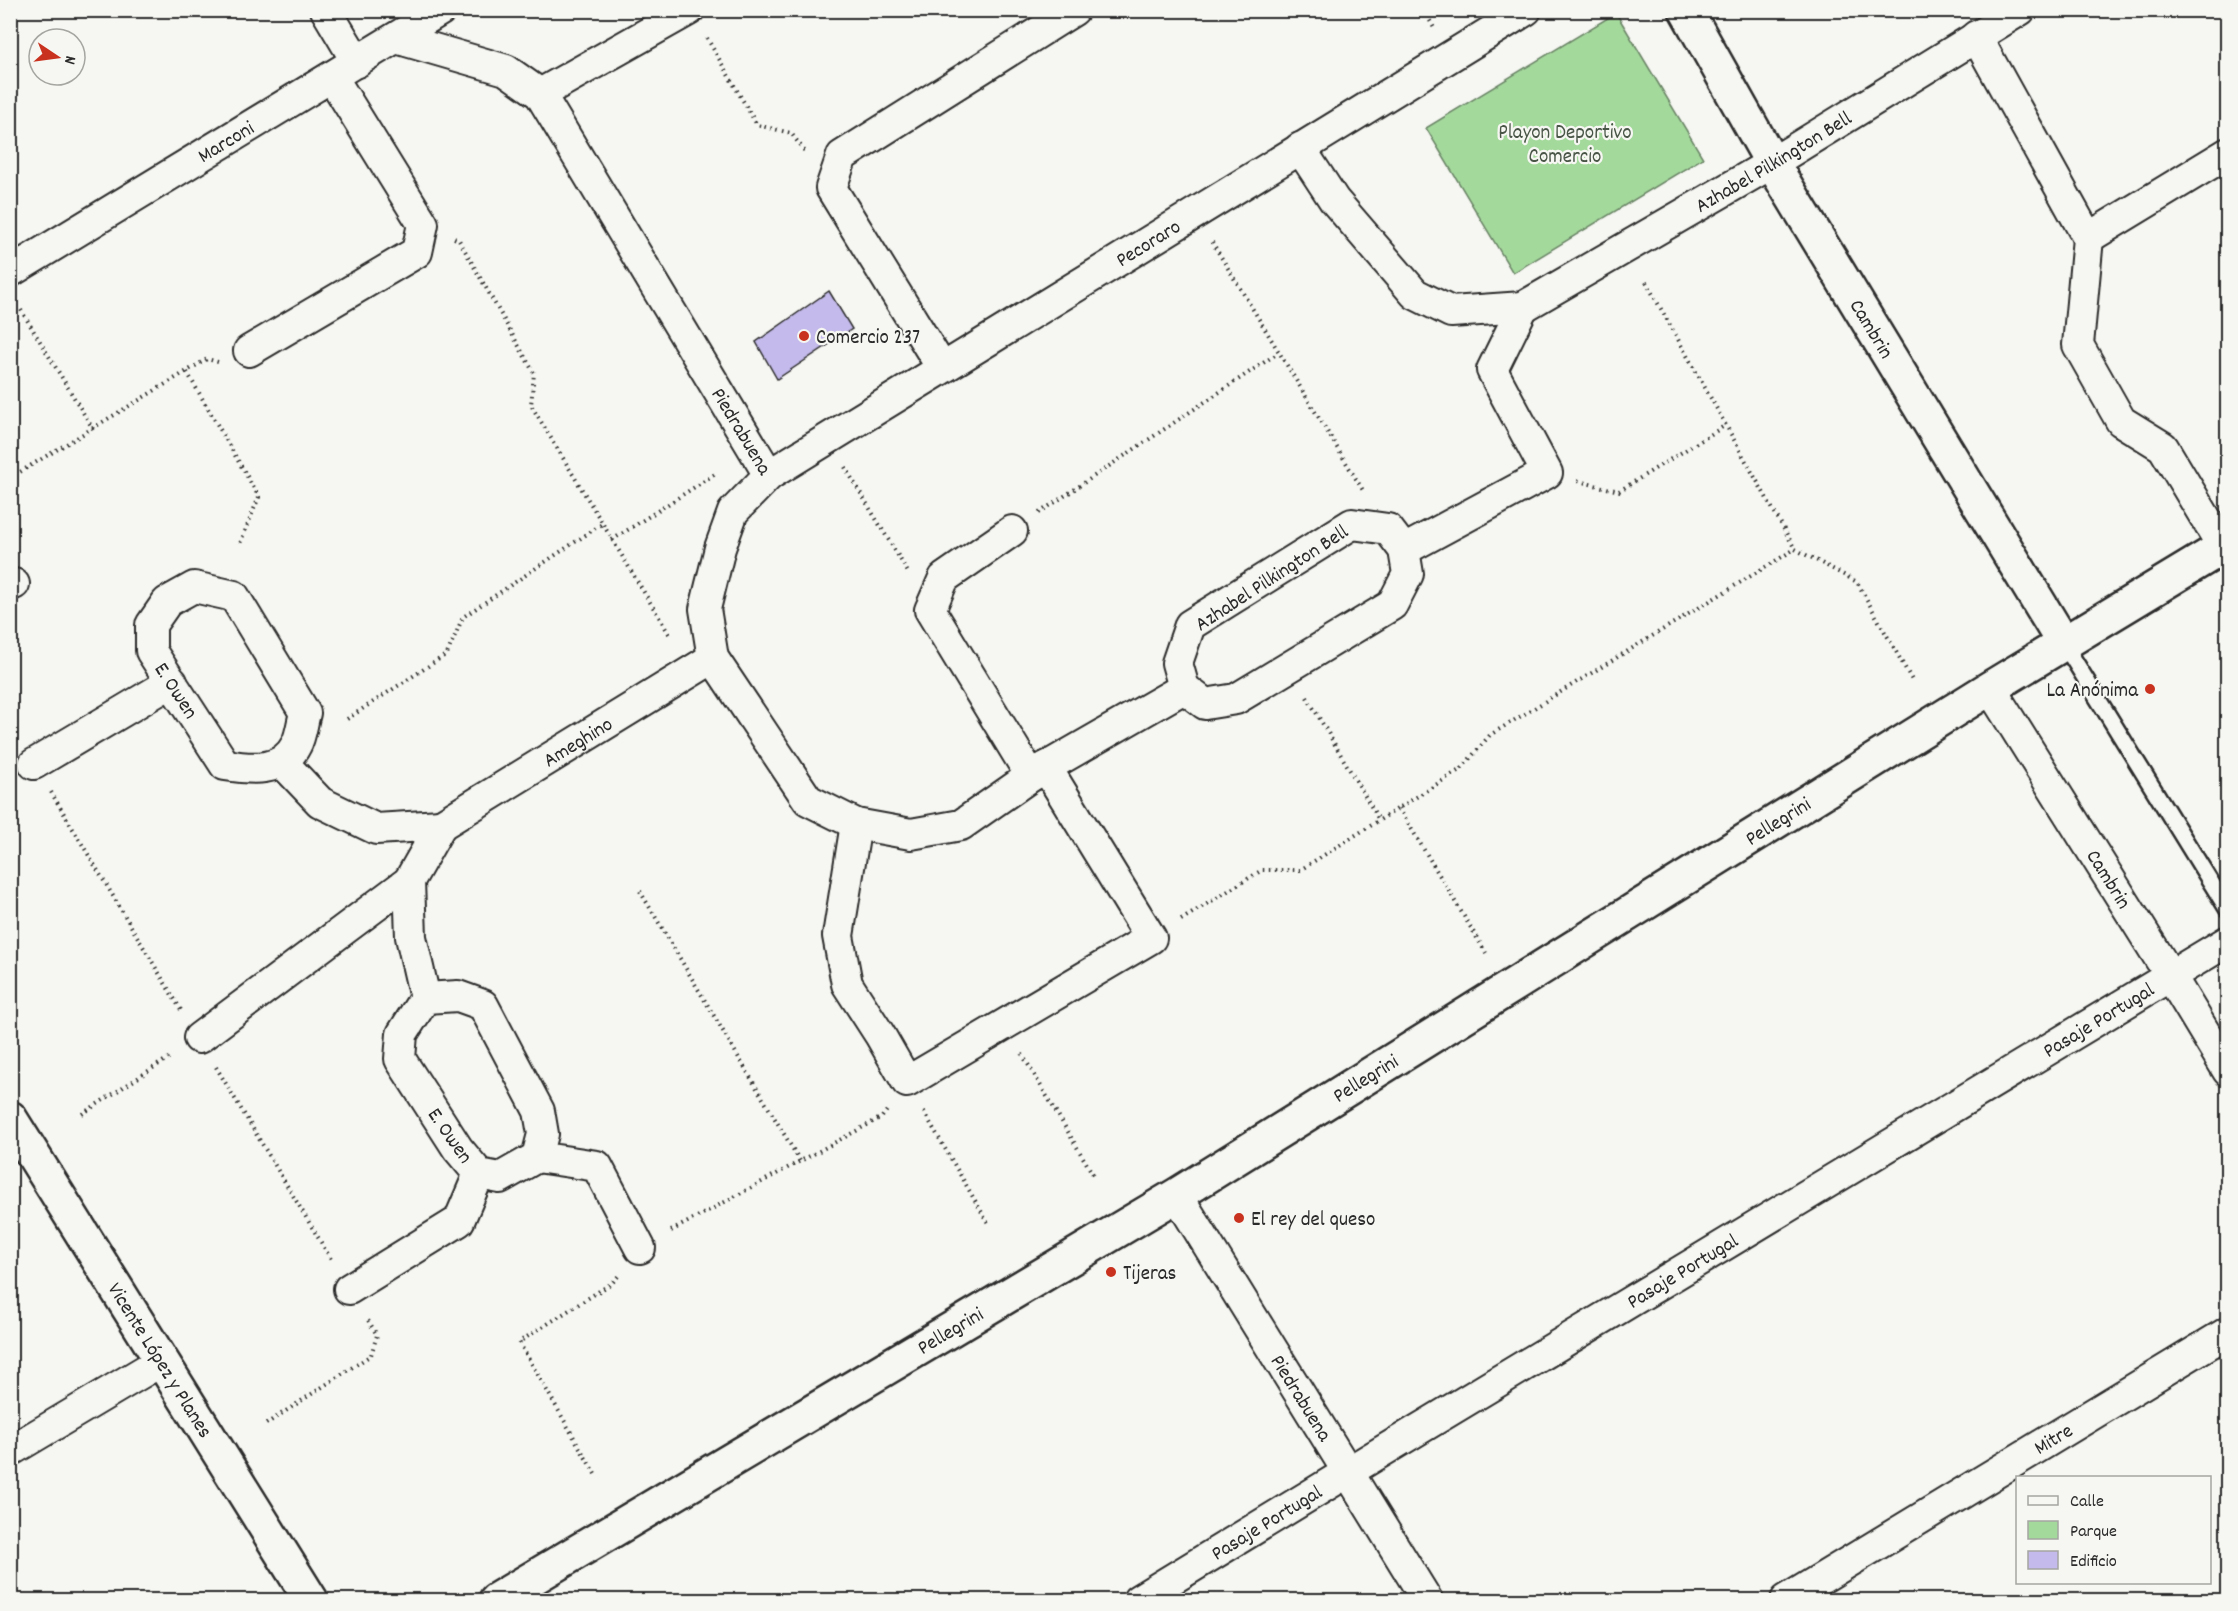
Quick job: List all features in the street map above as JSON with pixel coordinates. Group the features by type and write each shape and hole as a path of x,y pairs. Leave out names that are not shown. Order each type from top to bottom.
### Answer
{"street":[{"path":"249,351 417,252 423,224 344,70 326,10"},
{"name":"Marconi","path":"10,272 441,10"},
{"path":"942,368 831,188 842,156 1074,10"},
{"name":"Pecoraro","path":"769,475 1526,10"},
{"name":"Cambrin","path":"1686,10 1772,162 2064,644"},
{"name":"Azhabel Pilkington Bell","path":"1300,148 1334,200 1415,294 1451,312 1522,307 1772,162 2020,10"},
{"path":"540,94 696,20"},
{"path":"1976,36 2088,238 2078,345 2121,421 2163,447 2225,545"},
{"name":"Piedrabuena","path":"396,38 506,70 540,94 769,475 733,512 720,548 705,609 713,658 808,800 856,824 911,834 961,825 1039,771"},
{"path":"2088,238 2228,153"},
{"path":"1039,771 1184,688 1205,704 1236,699 1392,604 1408,574 1396,540 1547,473 1492,370 1522,307"},
{"name":"Azhabel Pilkington Bell","path":"1184,688 1177,663 1190,625 1352,524 1396,540"},
{"path":"856,824 838,936 847,984 907,1082 1151,938 930,610 944,578 1012,531"},
{"name":"Pellegrini","path":"496,1600 1177,1196 1990,688 2225,545"},
{"name":"E. Owen","path":"195,587 234,596 305,713 296,745 282,762 252,770 225,765 151,651 151,625 167,602 195,587"},
{"name":"Ameghino","path":"441,825 713,658"},
{"path":"34,764 172,682"},
{"name":"Cambrin","path":"1990,688 2228,1071"},
{"path":"282,762 320,802 376,829 441,825"},
{"path":"198,1038 409,880 441,825"},
{"path":"409,880 411,937 425,998 458,996 483,1005 539,1111 543,1134 537,1157 597,1166 640,1248"},
{"name":"Pasaje Portugal","path":"1138,1600 2228,940"},
{"name":"E. Owen","path":"425,998 402,1034 400,1059 458,1149 479,1174 500,1178 537,1157"},
{"name":"Vicente López y Planes","path":"10,1118 311,1600"},
{"path":"349,1289 459,1221 479,1174"},
{"name":"Piedrabuena","path":"1177,1196 1427,1600"},
{"name":"Mitre","path":"1786,1600 2228,1332"},
{"path":"10,1451 161,1361"}],"lane":[{"path":"2064,644 2228,910"}],"path":[{"path":"696,20 757,125 791,133 831,188"},
{"path":"1194,213 1278,353 1396,540"},
{"path":"423,224 459,240 534,373 531,405 671,637"},
{"path":"1646,282 1795,549 1857,582 1913,682"},
{"path":"21,310 93,429"},
{"path":"10,478 207,359 240,366 249,351"},
{"path":"1012,531 1278,353"},
{"path":"187,372 259,497 239,546"},
{"path":"1547,473 1619,491 1726,425"},
{"path":"828,438 930,610"},
{"path":"612,540 715,474"},
{"path":"347,719 447,654 463,617 602,524"},
{"path":"1151,938 1262,870 1300,870 1461,769 1490,735 1795,549"},
{"path":"1290,666 1379,820"},
{"path":"34,764 377,1335 371,1355 266,1424"},
{"path":"1399,808 1486,953"},
{"path":"640,891 801,1161"},
{"path":"1004,1024 1094,1176"},
{"path":"82,1114 198,1038"},
{"path":"595,1474 519,1342 612,1282 640,1248 882,1117 907,1082 988,1223"}],"green space":[{"name":"Playon Deportivo Comercio","path":"1616,13 1703,158 1513,273 1426,128"}],"building":[{"name":"Comercio 237","path":"829,291 852,329 777,379 756,342"}],"place":[{"name":"Comercio 237","path":"804,336"},
{"name":"La Anónima","path":"2150,689"},
{"name":"El rey del queso","path":"1239,1218"},
{"name":"Tijeras","path":"1111,1272"}]}
